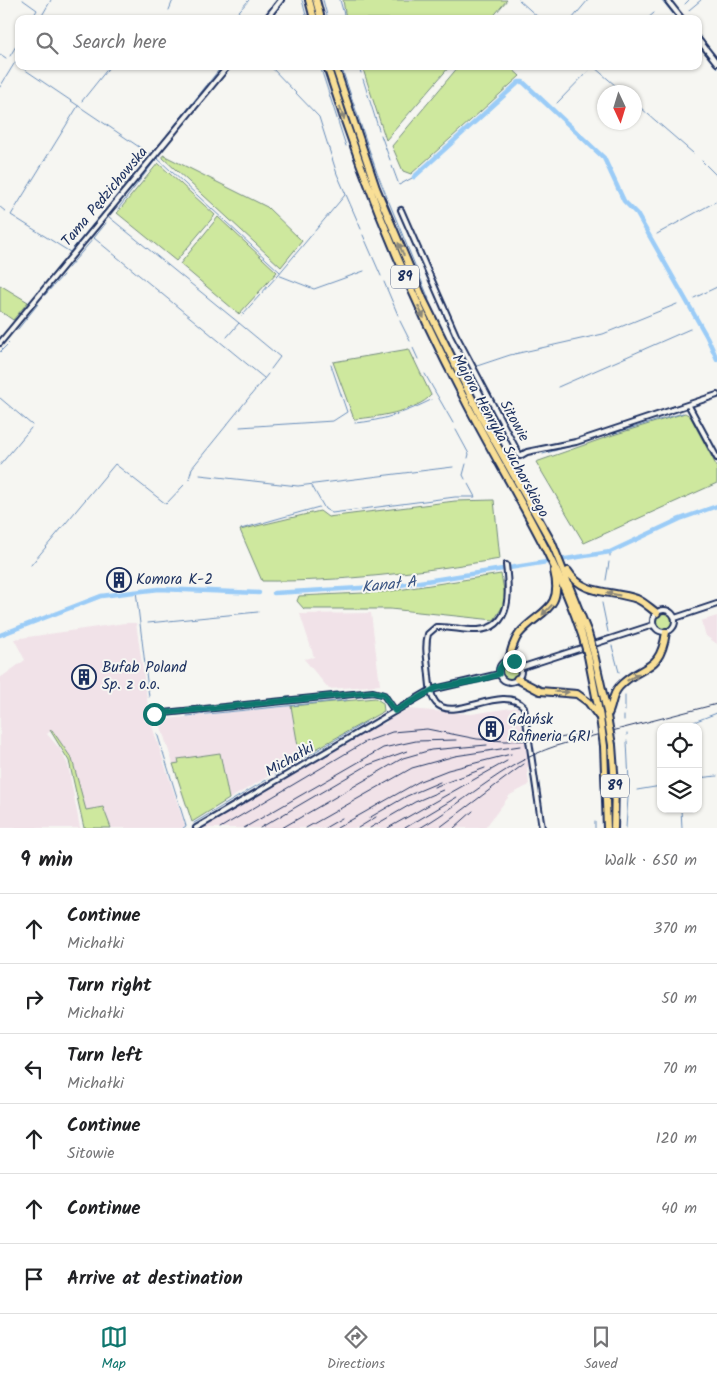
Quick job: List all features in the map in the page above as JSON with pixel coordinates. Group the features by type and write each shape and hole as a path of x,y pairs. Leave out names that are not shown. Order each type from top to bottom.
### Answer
{"highway":[{"path":"309,0 313,15"},
{"path":"316,0 320,15"},
{"name":"Majora Henryka Sucharskiego","path":"328,70 368,187 408,283 465,400 555,565 585,634"},
{"name":"Majora Henryka Sucharskiego","path":"336,70 376,188 423,299 481,417 563,565 591,655 604,717 615,785 614,828"},
{"path":"509,660 518,635 553,603 557,586 555,565"},
{"path":"563,565 582,585 637,599 657,613"},
{"path":"517,679 540,691 577,694 604,717 618,688 646,670 659,658 666,632"},
{"name":"Majora Henryka Sucharskiego","path":"607,828 608,745"}],"street":[{"path":"269,15 281,0"},
{"path":"668,0 679,15"},
{"path":"702,44 717,63"},
{"name":"Tama Pędzichowska","path":"0,343 225,70"},
{"name":"Sitowie","path":"400,210 456,335 520,456 527,452 576,442 689,406 717,395"},
{"path":"689,406 717,458"},
{"path":"506,565 509,594 508,605 502,616 494,624 478,630 436,627 428,634 426,650 431,690 434,701 447,708 508,699 519,702 524,707 541,828"},
{"path":"675,618 717,604"},
{"path":"666,610 675,618 673,628 666,632 658,631 653,624 657,613 666,610"},
{"path":"520,668 653,624"},
{"path":"509,660 514,661 520,668 520,675 517,679 507,682 499,674 500,666 509,660"},
{"path":"431,690 499,674"},
{"name":"Michałki","path":"196,828 431,690"},
{"path":"154,714 373,692 384,695 395,711"}],"shaded area":[{"path":"371,613 380,685 329,689 304,659 314,657 300,614"},
{"path":"717,616 717,644 706,636 701,621"},
{"path":"136,623 150,719 143,720 151,723 185,826 181,828 111,828 103,807 86,811 72,759 52,730 47,734 60,749 68,765 80,828 0,828 0,678 25,660 14,639"},
{"path":"291,706 300,758 229,799 220,753 178,759 179,763 173,764 161,727 167,719"},
{"path":"518,707 521,726 527,739 531,765 527,768 529,785 510,795 485,828 202,828 382,723 386,724 387,720 409,709 471,714"}],"green space":[{"path":"343,0 507,0 494,15 345,15"},
{"path":"363,70 447,70 386,140"},
{"path":"456,70 513,70 520,76 411,174 403,171 392,146"},
{"path":"163,155 267,207 302,241 281,267 163,158"},
{"path":"158,163 215,215 176,261 117,213"},
{"path":"218,217 277,272 239,314 180,264"},
{"path":"0,285 28,302 13,320 0,311"},
{"path":"409,349 431,395 425,401 395,413 354,419 333,362"},
{"path":"685,413 690,416 717,467 717,483 584,543 536,462 613,435"},
{"path":"494,500 500,559 411,572 322,580 262,581 240,530 320,511 328,517 455,501"},
{"path":"501,574 506,601 494,620 390,609 304,609 297,601 299,596 385,592"},
{"path":"664,613 672,621 664,629 656,621"},
{"path":"510,663 518,671 510,679 502,671"},
{"path":"375,698 383,703 384,711 300,758 291,706"},
{"path":"50,730 52,730 72,759 86,810 103,807 111,828 84,828 69,761"},
{"path":"220,753 229,799 192,822 173,764 179,763 178,759"}],"waterway":[{"path":"23,0 37,10 34,15"},
{"path":"42,15 51,0"},
{"path":"169,10 173,0"},
{"path":"236,15 249,0"},
{"path":"302,0 306,15"},
{"path":"323,0 327,15"},
{"path":"340,0 344,15"},
{"path":"519,0 536,15"},
{"path":"575,15 588,0"},
{"path":"662,0 674,15"},
{"path":"685,4 689,0"},
{"path":"689,10 701,0"},
{"path":"10,56 15,48"},
{"path":"702,50 717,68"},
{"path":"0,54 6,58"},
{"path":"0,87 14,64"},
{"path":"25,70 151,155 219,70"},
{"path":"82,101 107,70"},
{"path":"274,70 319,117 337,174 361,229"},
{"path":"321,70 346,146"},
{"path":"342,70 377,173 429,299"},
{"path":"557,103 589,70"},
{"path":"597,70 615,85"},
{"path":"363,79 379,130"},
{"path":"414,177 519,82 523,82 604,158 624,201 637,214 707,337 717,359"},
{"path":"78,106 11,215 70,252 151,155"},
{"path":"642,109 693,153"},
{"path":"381,135 390,160"},
{"path":"118,209 157,158 280,272"},
{"path":"702,161 717,176"},
{"path":"392,166 399,185 414,177"},
{"path":"345,195 278,275 314,289 364,271"},
{"path":"657,234 717,201"},
{"path":"0,207 5,211"},
{"path":"109,217 239,323"},
{"path":"94,238 106,223"},
{"path":"363,235 381,276"},
{"path":"68,268 94,238 264,378"},
{"path":"45,295 63,275"},
{"path":"242,315 278,275"},
{"path":"384,282 398,315"},
{"path":"694,298 717,287"},
{"path":"18,329 38,304"},
{"path":"477,366 510,355 603,334 677,304"},
{"path":"400,321 410,341"},
{"path":"227,337 239,323 280,357 271,369"},
{"path":"558,387 690,329"},
{"path":"0,352 11,341"},
{"path":"413,348 418,359"},
{"path":"240,427 333,421 347,412 331,365"},
{"path":"189,479 192,468 268,374"},
{"path":"425,374 453,423"},
{"path":"0,398 32,425"},
{"path":"355,423 394,415 431,400"},
{"path":"543,454 683,413"},
{"path":"0,465 31,428"},
{"path":"456,430 469,454 468,458"},
{"path":"31,565 115,464 166,504 184,485"},
{"path":"465,479 463,475 466,464"},
{"path":"200,475 298,486 453,467"},
{"path":"312,486 325,509 332,513 455,497 475,497 468,484"},
{"name":"Kanał A","path":"509,568 610,552 680,519 717,506"},
{"path":"241,529 319,507"},
{"path":"606,580 609,562"},
{"name":"Kanał A","path":"274,593 394,586 503,569"},
{"name":"Kanał A","path":"0,635 101,596 159,589 259,593"},
{"path":"136,591 149,697"},
{"path":"602,603 608,632"},
{"path":"148,623 258,612"},
{"path":"612,646 619,672"},
{"path":"625,695 625,711"},
{"path":"187,716 347,700"},
{"path":"691,723 717,713"},
{"path":"275,775 366,722"},
{"path":"157,733 186,826 183,828"},
{"path":"626,828 629,782 627,741"},
{"path":"702,778 717,776"},
{"path":"194,823 268,779"},
{"path":"637,790 657,787"},
{"path":"681,813 682,828"},
{"path":"595,822 595,828"}],"railway":[{"path":"585,738 717,704"},
{"path":"220,828 365,742 392,732 427,729 477,739 505,741 546,740 591,733"},
{"path":"244,828 383,748 416,741 456,740"},
{"path":"420,828 508,769 545,750 566,743"},
{"path":"282,828 403,758 431,750 487,745"},
{"path":"306,828 412,768 455,756 520,746"},
{"path":"260,828 368,765 407,751"},
{"path":"337,828 420,781 448,770 511,754"},
{"path":"388,828 507,761"},
{"path":"439,828 524,764"},
{"path":"434,787 485,768"},
{"path":"369,818 407,796 440,782"},
{"path":"370,828 415,802 443,790"},
{"path":"405,828 457,797"},
{"path":"454,828 473,811"},
{"path":"358,828 376,817"},
{"path":"325,828 342,818"}],"place":[{"name":"Komora K-2","path":"119,580"},
{"name":"Bufab Poland Sp. z o.o.","path":"84,677"},
{"name":"Gdańsk Rafineria GR1","path":"491,729"}],"route":[{"path":"154,714 373,692 384,695 395,711 436,688 480,680 499,674 500,666 504,662 514,661"}]}
